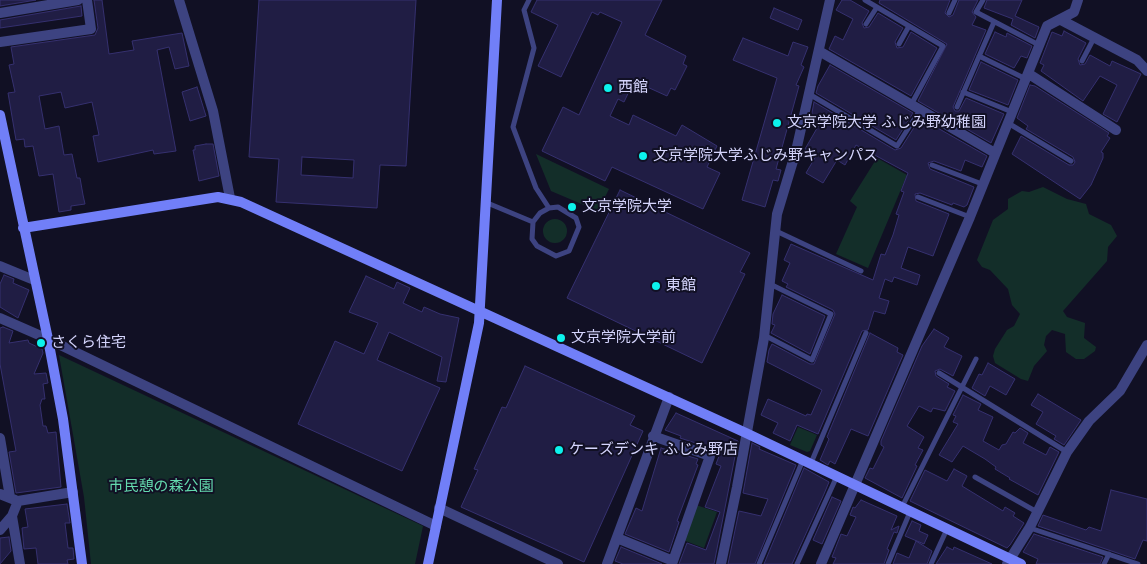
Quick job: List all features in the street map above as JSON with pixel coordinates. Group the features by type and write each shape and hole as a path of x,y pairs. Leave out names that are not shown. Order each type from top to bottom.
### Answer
{"street":[{"path":"0,14 78,0"},
{"path":"0,42 91,29 87,0"},
{"path":"179,0 213,111 230,198"},
{"path":"428,564 479,323 497,0"},
{"path":"721,564 737,487 764,335 777,214 796,150 830,0"},
{"path":"825,563 856,484 1028,77 1047,26 1074,12 1078,0"},
{"path":"1061,20 1137,60 1147,71"},
{"path":"819,51 912,103 995,153"},
{"path":"1028,77 1116,130"},
{"path":"0,118 48,339 73,492 82,564"},
{"path":"23,228 186,201 218,197 230,198 746,433 856,484 1008,561 1021,564"},
{"path":"0,266 34,280"},
{"path":"0,318 48,339 436,526"},
{"path":"1008,561 1030,527 1067,452 1089,421 1120,391 1147,345"},
{"path":"607,564 653,436 669,398"},
{"path":"617,538 672,563 710,456 653,436"},
{"path":"0,438 20,564"},
{"path":"10,498 73,492"},
{"path":"440,508 558,564"},
{"path":"0,530 12,516"}],"lane":[{"path":"529,0 524,10 534,48 513,127 536,188 549,208"},
{"path":"865,0 944,46 912,103"},
{"path":"949,13 955,0"},
{"path":"983,0 976,12 1040,45"},
{"path":"866,24 877,7"},
{"path":"956,108 994,22"},
{"path":"899,44 909,26"},
{"path":"1082,61 1095,38"},
{"path":"979,56 1028,77"},
{"path":"963,92 1012,112"},
{"path":"809,94 897,146 921,109"},
{"path":"1008,122 1071,161"},
{"path":"932,165 982,184"},
{"path":"918,197 970,217"},
{"path":"485,201 533,222"},
{"path":"558,207 576,218 579,227 569,251 556,256 537,246 531,234 533,222 540,213 549,208 558,207"},
{"path":"775,230 861,271"},
{"path":"764,335 812,360 830,314 770,284"},
{"path":"759,564 866,333"},
{"path":"888,564 906,509 976,360"},
{"path":"939,373 1067,452"},
{"path":"797,564 837,476"},
{"path":"975,477 1037,512"},
{"path":"1030,527 1138,564"},
{"path":"932,564 947,529"},
{"path":"1104,564 1109,554"}],"green space":[{"path":"536,154 609,189 598,211 551,191"},
{"path":"877,158 907,175 868,268 836,254 857,207 850,201"},
{"path":"1043,187 1067,199 1086,204 1089,214 1111,225 1117,236 1108,247 1107,261 1063,311 1067,317 1085,323 1084,338 1096,347 1095,351 1084,359 1076,359 1066,352 1065,334 1052,330 1046,336 1044,345 1047,351 1034,366 1028,381 1021,379 995,363 993,356 995,349 1007,330 1014,326 1020,314 1012,305 1008,289 990,270 982,267 977,260 993,220 1008,209 1008,199 1022,191 1029,192"},
{"path":"555,219 563,223 567,231 563,239 555,243 547,239 543,231 547,223"},
{"name":"市民憩の森公園","path":"59,355 423,526 415,564 91,564 84,497"},
{"path":"798,427 817,435 810,451 807,452 790,445"},
{"path":"696,505 717,512 704,548 683,540"}],"building":[{"path":"0,0 36,0 0,6"},
{"path":"94,0 102,0 109,54 134,50 132,41 182,33 189,66 175,69 169,47 157,50 176,151 154,154 153,150 98,162 93,136 99,135 92,102 65,108 61,92 39,96 45,129 59,126 64,155 72,154 77,178 80,178 85,204 71,206 71,210 59,212 53,174 39,176 33,146 25,147 24,139 16,140 8,93 15,92 9,65 14,64 11,47 95,35 98,28"},
{"path":"259,0 416,0 406,166 380,165 377,208 276,202 279,159 249,157","holes":["302,157 354,160 353,178 301,175"]},
{"path":"537,0 662,0 645,35 686,56 683,64 687,66 675,90 671,88 667,96 634,81 624,102 618,99 610,116 629,125 633,115 676,136 682,125 717,146 707,167 720,173 703,209 612,167 605,181 542,151 563,107 579,115 622,22 600,12 598,15 592,12 561,77 538,66 558,25 531,12"},
{"path":"842,0 850,0 869,11 862,23 864,28 869,27 878,13 903,28 895,42 897,48 903,47 911,32 937,48 911,96 829,49 835,36 843,40 853,19 836,10"},
{"path":"880,0 950,0 945,13 949,17 953,15 959,0 978,0 972,12 976,17 972,25 986,30 953,107 955,111 959,111 966,98 1004,114 991,143 918,101 947,44 879,3"},
{"path":"987,0 1022,0 1015,16 1039,27 1035,38 1011,25 1013,19 984,8"},
{"path":"81,6 82,16 0,28 0,20"},
{"path":"774,8 802,20 798,30 770,18"},
{"path":"1064,31 1086,43 1078,59 1080,65 1085,64 1090,55 1110,66 1112,61 1141,74 1117,122 1103,114 1117,85 1100,76 1083,101 1041,71 1044,65 1040,63 1052,32 1062,36"},
{"path":"995,32 1006,37 1007,33 1032,46 1027,58 1021,56 1014,68 985,54"},
{"name":"文京学院大学 ふじみ野幼稚園","path":"743,38 788,56 793,42 808,47 801,65 804,67 796,85 799,86 776,169 781,170 778,181 773,180 765,207 742,200 777,78 733,60"},
{"path":"981,62 1018,80 1008,105 969,90"},
{"path":"830,65 913,113 896,140 816,93"},
{"path":"1030,85 1035,86 1109,133 1107,136 1110,138 1101,152 1103,153 1103,158 1091,185 1080,199 1012,154 1021,136 1069,165 1073,165 1075,162 1073,157 1026,129 1028,126 1017,118"},
{"path":"197,87 206,116 190,121 182,92"},
{"path":"814,102 895,150 901,148 920,118 987,156 982,167 965,160 961,171 934,161 928,163 930,169 974,187 967,205 964,207 953,203 952,205 920,193 915,194 916,201 949,214 933,256 908,247 901,268 920,275 917,285 894,277 892,282 885,279 879,298 889,301 885,314 874,311 868,330 862,331 818,434 797,425 790,441 773,433 778,423 761,415 768,399 806,416 807,414 811,415 822,390 767,362 769,350 772,344 810,364 814,364 835,314 833,310 786,287 788,284 782,281 790,263 784,260 791,244 873,280 881,254 885,255 893,235 899,215 896,214 904,192 901,191 908,173 856,145 845,165 837,160 823,183 806,173 816,156 805,149 820,123 811,118"},
{"path":"213,144 219,176 199,181 193,150 195,150 195,146"},
{"name":"東館","path":"620,190 750,253 740,272 745,274 702,363 567,298"},
{"path":"4,275 14,279 13,283 29,290 18,318 0,307 0,284"},
{"path":"366,276 394,289 397,282 410,288 403,303 422,312 424,307 440,314 459,318 446,382 437,381 442,357 389,332 377,360 440,388 402,471 298,424 335,341 364,354 378,323 349,312"},
{"path":"782,295 825,316 810,354 771,333 775,325 772,324 773,314"},
{"path":"3,327 13,331 9,343 28,340 29,343 42,349 43,353 34,374 46,373 48,383 43,384 45,399 42,399 40,405 43,426 46,426 48,433 56,432 61,487 16,493 9,452 16,451 0,364 0,328"},
{"path":"934,329 949,338 944,347 962,356 953,376 940,369 935,371 936,376 949,384 947,387 955,391 945,411 933,408 931,412 919,406 907,426 924,437 918,448 923,450 902,498 865,478 870,468 873,469 884,447 881,445 881,441 922,346"},
{"path":"870,333 898,348 897,352 903,355 868,436 851,429 835,464 830,461 828,465 820,460 829,439 827,437"},
{"path":"988,363 1015,379 1006,395 990,386 985,396 972,388 979,374 982,375"},
{"name":"ケーズデンキ ふじみ野店","path":"525,366 635,416 630,425 643,431 584,562 461,507 478,470 474,469 502,407 506,408"},
{"path":"1038,394 1081,420 1064,445 1054,439 1056,436 1036,424 1043,412 1031,405"},
{"path":"963,395 981,404 978,410 993,417 983,441 999,450 1002,445 1006,444 1013,432 1015,433 1020,428 1028,433 1023,443 1046,455 1050,447 1059,452 1038,495 1009,479 985,459 963,446 952,462 939,455 958,424 953,422 956,416 953,415"},
{"path":"676,413 738,441 714,564 679,564 687,543 706,550 720,512 705,507 721,466 716,464 721,451 680,438 681,436 665,430"},
{"path":"752,443 760,447 759,449 796,465 755,564 728,564 739,511 761,516 768,499 743,493"},
{"path":"661,448 698,459 696,464 698,465 677,521 679,522 669,552 625,534 636,508 642,511"},
{"path":"804,468 829,482 824,494 792,564 764,564"},
{"path":"954,469 967,476 962,486 1003,511 1005,507 1015,513 1013,516 1024,523 1007,548 910,501 925,470 947,481"},
{"path":"1111,490 1147,499 1147,541 1143,540 1135,559 1038,526 1043,515 1086,530 1089,527 1101,531"},
{"path":"832,497 841,501 822,544 813,540"},
{"path":"861,500 897,516 891,530 899,526 897,533 894,532 887,549 889,550 884,564 833,564 836,558 832,557 841,534 847,536 856,517 850,515 853,507 855,508"},
{"path":"67,504 70,523 65,523 68,548 73,548 74,559 67,560 68,564 38,564 36,548 24,549 22,528 28,527 25,509"},
{"path":"912,521 921,525 919,531 928,535 924,544 905,536"},
{"path":"1034,534 1103,557 1100,564 1036,564 1038,559 1023,552"},
{"path":"9,537 11,551 0,564 0,538"},
{"path":"916,541 932,551 927,564 893,564 897,553 909,558"},
{"path":"621,547 662,564 623,564 615,561"},
{"path":"947,547 953,550 954,547 992,564 936,564"}],"place":[{"name":"西館","path":"608,88"},
{"name":"文京学院大学 ふじみ野幼稚園","path":"777,123"},
{"name":"文京学院大学ふじみ野キャンパス","path":"643,156"},
{"name":"文京学院大学","path":"572,207"},
{"name":"東館","path":"656,286"},
{"name":"文京学院大学前","path":"561,338"},
{"name":"さくら住宅","path":"41,343"},
{"name":"ケーズデンキ ふじみ野店","path":"559,450"}]}
